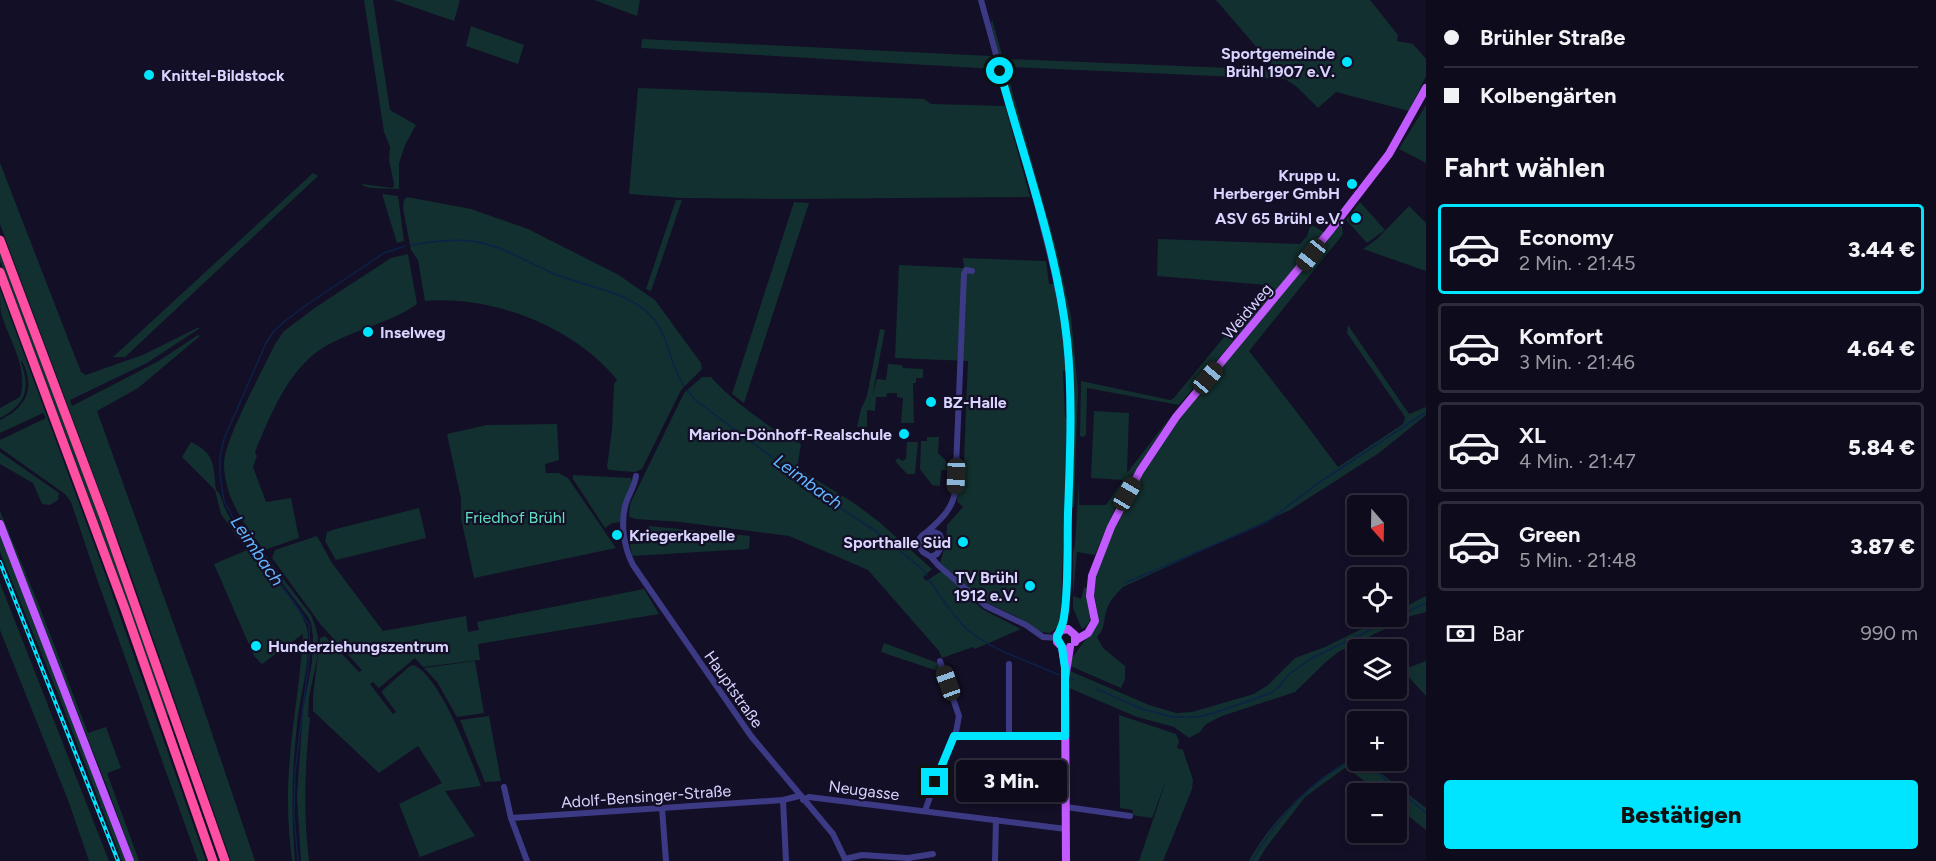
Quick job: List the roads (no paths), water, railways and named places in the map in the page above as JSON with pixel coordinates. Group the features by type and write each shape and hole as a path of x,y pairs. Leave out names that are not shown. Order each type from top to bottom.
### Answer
{"highway":[{"path":"0,240 105,520 225,861"},
{"path":"0,272 124,609 213,861"}],"main road":[{"name":"Weidweg","path":"1070,633 1088,633 1092,626 1095,618 1090,596 1092,576 1111,527 1140,471 1176,417 1370,180 1399,139 1426,88"},
{"path":"0,524 130,861"},
{"path":"1066,647 1057,638 1070,633"},
{"path":"1066,861 1065,674 1066,647 1070,633"}],"street":[{"path":"981,0 1050,252 1064,322 1069,372 1070,457 1065,615 1070,633"},
{"path":"968,269 954,499 947,513 920,538 920,548 986,606 1026,625 1043,637 1057,638"},
{"name":"Hauptstraße","path":"636,476 625,505 624,522 626,548 633,565 743,724 801,798 833,834 845,860 862,855 908,859 933,854"},
{"path":"927,532 937,533 943,539 943,544 937,554 931,556"},
{"path":"925,811 954,736 959,716 940,661"},
{"path":"1009,664 1009,736"},
{"path":"954,736 1065,736"},
{"path":"504,787 511,818 527,861"},
{"name":"Neugasse","path":"783,800 809,797 1066,829"},
{"path":"783,800 786,861"},
{"name":"Adolf-Bensinger-Straße","path":"511,818 783,800"},
{"path":"1066,807 1130,816"},
{"path":"662,808 666,861"},
{"path":"995,861 996,820"}],"waterway":[{"name":"Leimbach","path":"410,245 453,240 488,244 563,277 629,300 641,307 657,323 684,386"},
{"name":"Leimbach","path":"298,861 294,817 295,773 310,651 309,625 237,525 224,501 220,457 224,439 266,343 274,331 305,306 384,253 405,246"},
{"name":"Leimbach","path":"687,390 695,400 836,505 877,532 922,569 927,576"},
{"path":"1125,583 1267,522 1317,484 1426,412"},
{"name":"Leimbach","path":"929,580 956,618 977,637 999,650 1059,675"},
{"name":"Leimbach","path":"1097,689 1142,709 1173,717 1197,717 1214,713 1271,693 1288,675 1310,659 1426,603"},
{"name":"Leimbach","path":"1070,678 1074,680"},
{"path":"1252,861 1272,831 1297,801 1326,776 1347,763"},
{"path":"1375,771 1426,813"}],"railway":[{"path":"0,562 118,861"}],"place":[{"name":"Sportgemeinde Brühl 1907 e.V.","path":"1347,62"},
{"name":"Knittel-Bildstock","path":"149,75"},
{"name":"Krupp u. Herberger GmbH","path":"1352,184"},
{"name":"ASV 65 Brühl e.V.","path":"1356,218"},
{"name":"Inselweg","path":"368,332"},
{"name":"BZ-Halle","path":"931,402"},
{"name":"Marion-Dönhoff-Realschule","path":"904,434"},
{"name":"Kriegerkapelle","path":"617,535"},
{"name":"Sporthalle Süd","path":"963,542"},
{"name":"TV Brühl 1912 e.V.","path":"1030,586"},
{"name":"Hunderziehungszentrum","path":"256,646"}],"park label":[{"name":"Friedhof Brühl","path":"515,517"}]}
